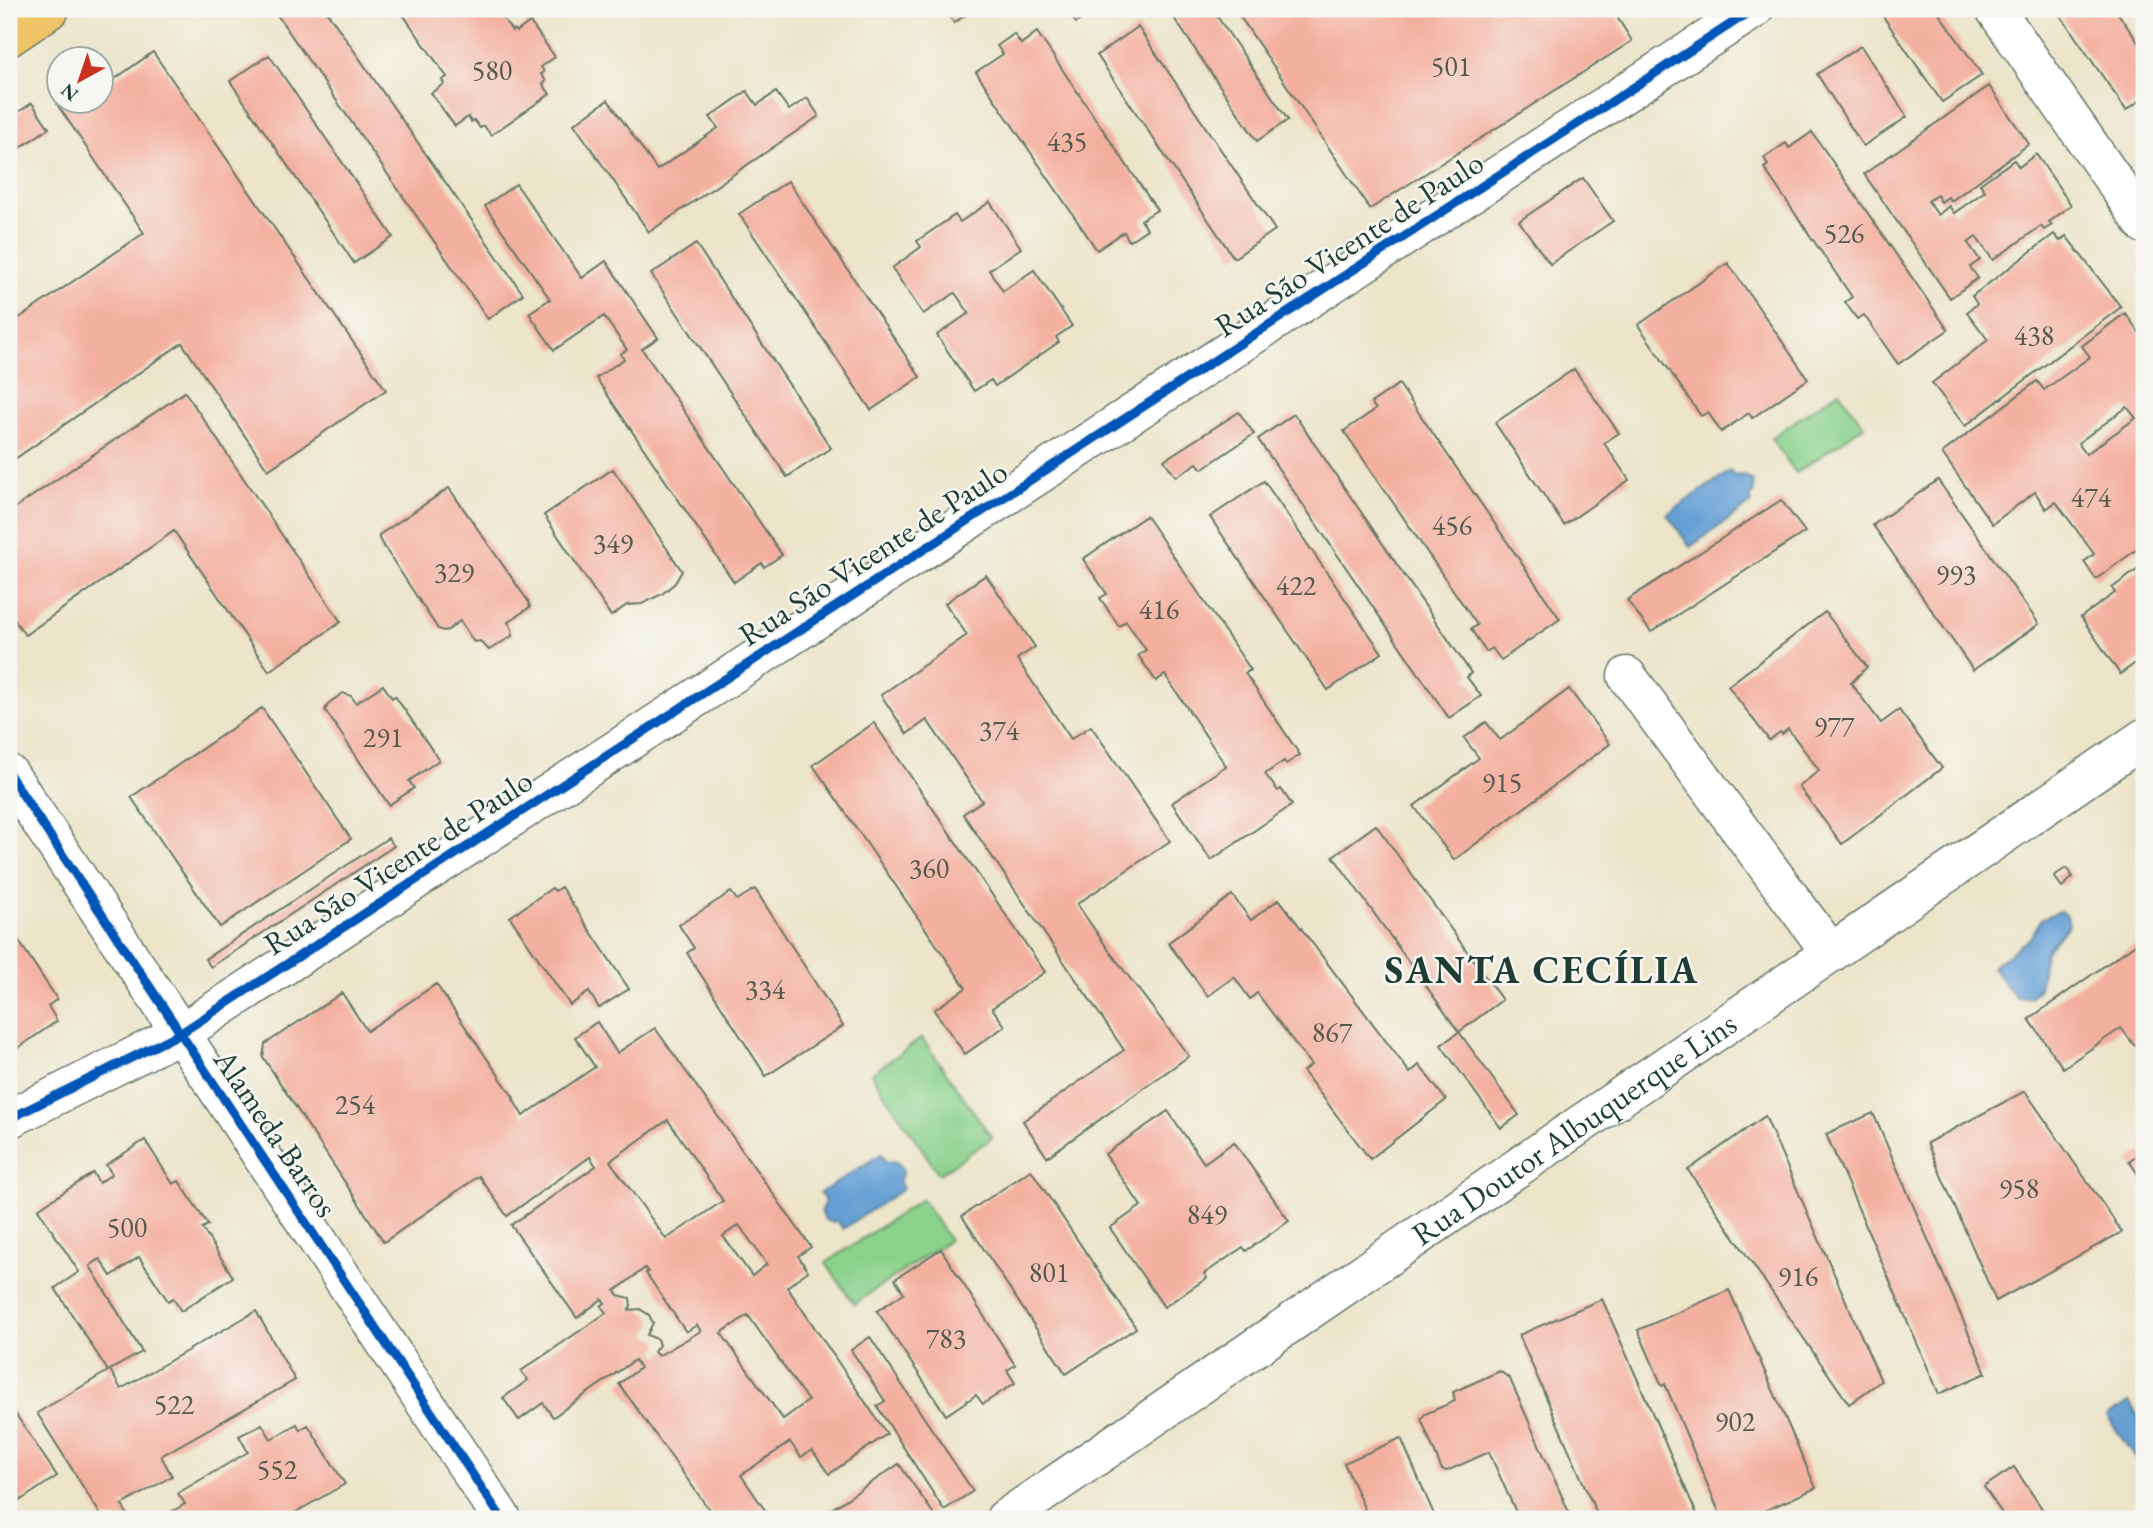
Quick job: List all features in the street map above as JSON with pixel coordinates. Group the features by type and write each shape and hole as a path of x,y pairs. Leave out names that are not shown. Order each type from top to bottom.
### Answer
{"main road":[{"path":"9,37 50,9"}],"street":[{"name":"Rua São Vicente de Paulo","path":"9,1119 181,1034 1754,9"},
{"path":"1995,9 2144,224"},
{"path":"1627,676 1831,953"},
{"name":"Rua Doutor Albuquerque Lins","path":"1004,1519 2144,738"},
{"name":"Alameda Barros","path":"9,775 502,1519"}],"green space":[{"path":"1839,391 1864,426 1796,473 1771,438"},
{"path":"922,1038 992,1138 939,1174 871,1074"},
{"path":"922,1199 949,1240 854,1304 826,1263"}],"water":[{"path":"1730,471 1734,476 1744,475 1753,481 1754,491 1749,498 1752,503 1690,547 1667,514"},
{"path":"2060,911 2067,916 2069,925 2045,952 2039,989 2030,997 2016,998 1992,967 2030,938 2042,918"},
{"path":"881,1154 887,1162 895,1161 901,1166 903,1172 899,1181 903,1189 843,1229 837,1221 825,1220 821,1211 825,1201 820,1193"},
{"path":"2129,1402 2144,1425 2144,1461 2139,1464 2107,1416"}],"building":[{"path":"273,9 325,9 523,294 488,319"},
{"path":"399,9 496,9 512,31 514,29 516,32 530,22 555,57 541,67 544,72 541,74 546,81 543,84 550,94 491,135 484,126 480,128 468,117 455,126 431,93 444,84 442,80 447,77"},
{"path":"944,9 974,9 954,23"},
{"path":"1066,9 1097,9 1076,23"},
{"path":"1168,9 1212,9 1288,120 1257,141"},
{"path":"1235,9 1612,9 1632,41 1370,209"},
{"path":"1878,9 1936,9 1982,75 1942,102"},
{"path":"2056,9 2115,9 2144,51 2144,98 2126,110"},
{"path":"1138,27 1275,230 1234,258 1097,55"},
{"path":"1037,32 1157,210 1141,220 1147,229 1129,241 1124,232 1097,250 976,72 1003,54 997,46 1014,34 1021,44"},
{"path":"1861,46 1907,117 1863,146 1817,74"},
{"path":"153,52 386,390 268,470 182,343 9,463 9,325 144,233 65,116 116,116 116,78"},
{"path":"269,55 393,237 354,263 230,81"},
{"path":"1989,86 2029,144 1951,201 1948,197 1941,202 1937,195 1928,201 1938,215 1949,206 1954,213 1985,191 1980,184 2014,160 2019,167 2036,154 2071,205 2049,222 2052,225 2044,230 2041,226 1993,260 1976,237 1968,243 1980,260 1970,267 1978,278 1950,298 1864,174"},
{"path":"747,91 757,105 776,92 789,110 807,98 819,116 649,232 574,124 608,100 657,170 718,128 710,117"},
{"path":"32,103 49,128 11,154 9,118"},
{"path":"1812,132 1948,330 1898,364 1864,315 1857,319 1845,302 1852,297 1764,168 1768,165 1764,158 1786,143 1789,148"},
{"path":"1583,178 1613,221 1550,264 1519,221"},
{"path":"788,181 920,377 871,410 739,214"},
{"path":"516,184 582,278 606,261 658,338 642,349 782,555 764,567 762,563 734,582 596,378 624,359 620,354 627,350 604,316 554,350 529,313 550,299 485,206"},
{"path":"990,202 1021,248 989,270 1003,291 1034,270 1072,326 1056,337 1059,342 995,386 991,380 974,391 937,335 969,313 955,293 923,314 892,268 921,247 917,241 955,215 960,222"},
{"path":"2054,234 2060,241 2066,236 2121,307 1965,426 1932,383 1988,340 1967,312 1977,304 1972,296"},
{"path":"696,244 831,448 787,477 651,274"},
{"path":"1728,263 1808,379 1752,418 1749,413 1721,432 1708,412 1701,416 1638,325"},
{"path":"2125,313 2144,339 2144,504 2137,509 2144,520 2144,544 2096,579 2084,562 2094,554 2056,502 2046,509 2035,492 1992,524 1942,453 2037,381 2044,390 2090,357 2082,346","holes":["2127,407 2136,418 2086,454 2078,443"]},
{"path":"1574,369 1619,433 1604,443 1629,480 1564,525 1495,423"},
{"path":"1399,384 1560,619 1501,660 1492,648 1486,652 1471,629 1477,625 1344,431 1376,409 1371,403"},
{"path":"185,392 341,622 269,671 174,531 25,635 9,612 9,512"},
{"path":"1239,412 1254,434 1202,469 1197,463 1176,477 1164,460"},
{"path":"1294,414 1471,673 1467,677 1481,696 1449,718 1258,439"},
{"path":"613,469 682,571 675,583 662,594 642,604 627,605 611,616 544,515"},
{"path":"1938,480 2039,624 1973,670 1873,525"},
{"path":"1264,481 1382,653 1328,690 1210,517"},
{"path":"449,488 530,607 508,622 512,636 489,650 480,641 474,642 460,621 448,630 438,629 379,539 379,535"},
{"path":"1781,500 1805,532 1651,632 1627,600"},
{"path":"1146,516 1251,670 1245,673 1300,755 1286,764 1284,761 1265,774 1278,791 1281,789 1292,805 1211,860 1172,803 1226,766 1165,675 1156,681 1138,655 1146,650 1126,621 1119,626 1100,598 1107,594 1083,559"},
{"path":"2144,565 2144,657 2120,674 2081,617 2115,593 2112,588"},
{"path":"986,575 1035,647 1017,659 1071,739 1091,726 1170,841 1077,904 1189,1056 1047,1157 1023,1121 1124,1050 963,814 982,801 927,720 907,734 881,695 967,635 945,603"},
{"path":"1825,612 1867,667 1851,683 1881,723 1899,710 1942,768 1842,844 1799,787 1819,770 1788,729 1769,740 1728,686"},
{"path":"383,685 392,698 395,696 439,760 409,781 414,788 389,805 325,710 329,703 343,693 351,696 356,703"},
{"path":"1569,689 1610,744 1454,860 1414,806 1479,758 1464,738 1486,722 1500,740"},
{"path":"262,708 351,839 220,927 131,797"},
{"path":"874,723 1045,972 992,1008 1005,1026 965,1054 934,1010 966,988 813,765"},
{"path":"1376,825 1502,1000 1459,1032 1333,856"},
{"path":"388,838 394,846 211,967 205,959"},
{"path":"2066,868 2073,877 2062,887 2054,876"},
{"path":"561,887 629,989 599,1008 589,992 570,1005 510,917 552,888 555,891"},
{"path":"755,889 843,1026 766,1076 687,953 694,948 679,925 731,892 737,900"},
{"path":"1232,895 1251,920 1279,899 1410,1073 1419,1065 1446,1100 1370,1159 1303,1071 1311,1065 1257,993 1250,999 1234,977 1208,996 1168,943"},
{"path":"13,932 57,999 48,1006 57,1021 9,1054 9,935"},
{"path":"2144,938 2144,1044 2134,1045 2121,1028 2063,1068 2029,1019"},
{"path":"436,984 514,1098 523,1116 595,1067 575,1037 597,1022 617,1053 655,1028 811,1247 798,1256 808,1271 787,1287 887,1434 829,1474 812,1450 801,1457 790,1442 741,1475 771,1519 716,1519 619,1384 640,1368 635,1360 553,1417 543,1403 519,1420 503,1398 528,1380 521,1371 606,1313 601,1306 605,1303 602,1299 577,1318 511,1225 596,1166 590,1157 507,1216 479,1176 384,1242 263,1057 265,1044 342,993 367,1031","holes":["668,1120 723,1201 666,1239 610,1161","739,1225 767,1264 752,1276 723,1236","645,1268 686,1332 697,1325 701,1331 658,1356 654,1352 659,1345 657,1339 647,1335 653,1323 649,1315 640,1309 629,1310 630,1298 618,1295 615,1291","748,1315 808,1401 783,1419 721,1333"]},
{"path":"1459,1032 1519,1115 1501,1128 1441,1045"},
{"path":"2025,1091 2122,1232 1996,1301 1927,1143"},
{"path":"1168,1111 1204,1163 1234,1142 1289,1221 1246,1251 1243,1247 1204,1274 1207,1278 1164,1307 1110,1228 1141,1206 1105,1154"},
{"path":"1873,1113 1986,1373 1939,1394 1826,1134"},
{"path":"1765,1116 1881,1381 1849,1404 1688,1170"},
{"path":"145,1140 173,1184 179,1181 208,1225 202,1228 233,1277 181,1311 173,1298 168,1301 139,1257 111,1276 100,1259 90,1266 142,1352 110,1370 121,1389 256,1311 295,1380 161,1456 172,1476 122,1505 130,1519 98,1519 102,1517 37,1413 108,1371 55,1288 79,1272 38,1209 93,1173 99,1183 112,1174 106,1165"},
{"path":"2144,1150 2144,1183 2129,1161"},
{"path":"1031,1170 1136,1328 1066,1374 962,1216"},
{"path":"941,1249 1015,1365 1007,1370 1015,1383 983,1404 976,1395 946,1415 877,1311 904,1293 895,1279"},
{"path":"1729,1290 1816,1488 1746,1519 1722,1519 1665,1384 1662,1386 1638,1330"},
{"path":"1602,1299 1699,1519 1599,1519 1519,1335"},
{"path":"870,1337 973,1491 944,1510 877,1406 885,1401 851,1350"},
{"path":"1500,1371 1510,1379 1572,1519 1519,1519 1489,1452 1447,1471 1442,1470 1421,1419 1425,1414 1455,1401 1453,1392"},
{"path":"9,1404 57,1476 9,1508"},
{"path":"262,1424 271,1439 297,1424 300,1430 308,1425 345,1484 284,1519 168,1519 166,1515 185,1504 178,1493 248,1452 239,1436"},
{"path":"1401,1438 1436,1519 1369,1519 1344,1463"},
{"path":"899,1464 935,1516 930,1519 817,1519"},
{"path":"2014,1467 2049,1519 2006,1519 1984,1487"}],"cycle path":[{"path":"9,1119 181,1033 1754,9"},
{"path":"9,774 502,1519"}],"district":[{"name":"SANTA CECÍLIA","path":"1542,970"}]}
